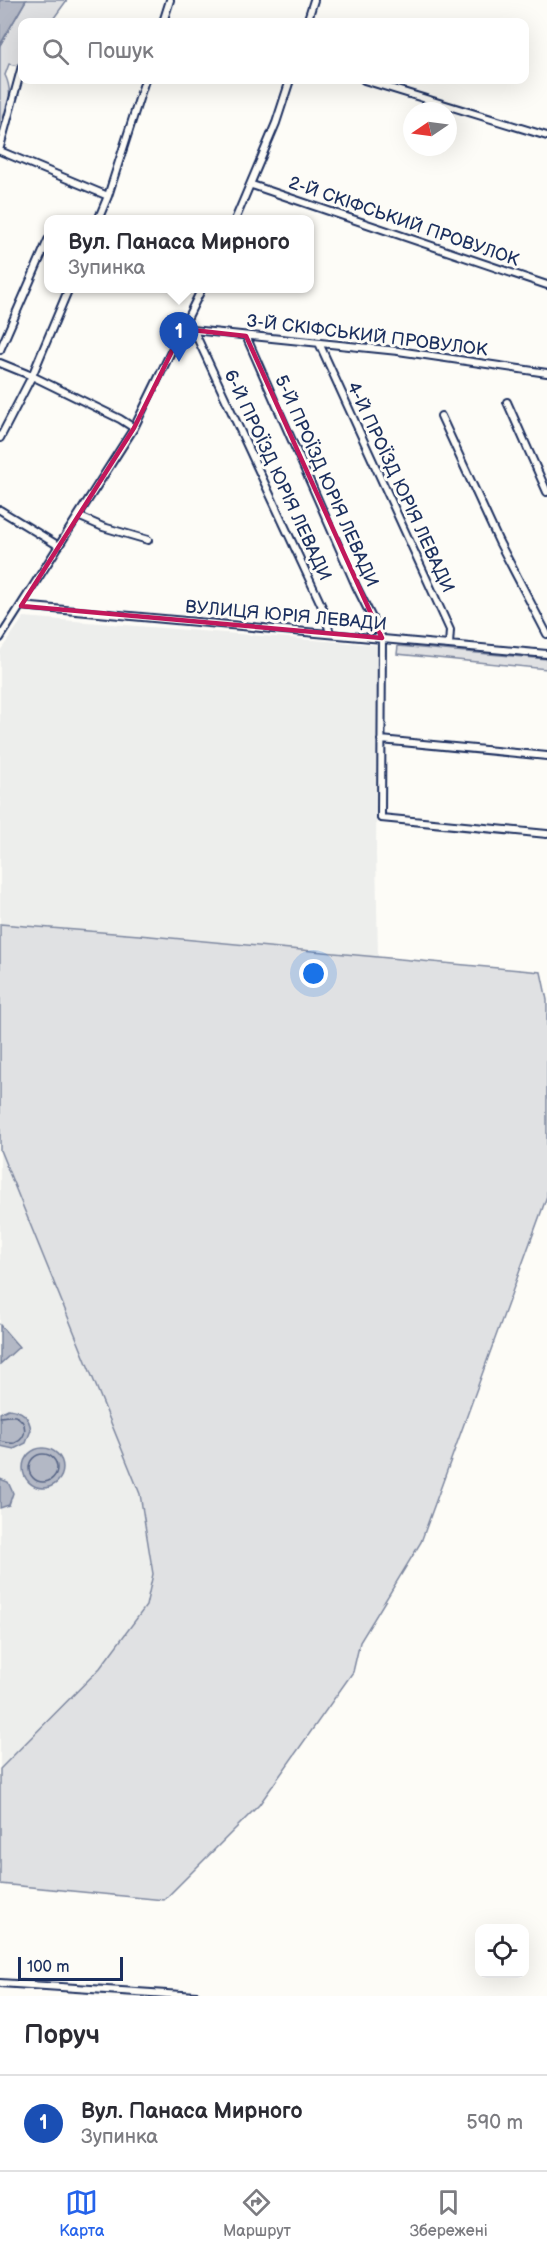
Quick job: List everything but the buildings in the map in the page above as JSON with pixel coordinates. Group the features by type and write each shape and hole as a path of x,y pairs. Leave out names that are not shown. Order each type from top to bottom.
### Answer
{"street":[{"path":"164,18 170,0"},
{"path":"308,18 312,1"},
{"path":"18,81 0,149 108,196"},
{"path":"100,215 144,84"},
{"path":"237,215 252,185 289,84"},
{"path":"377,84 547,136"},
{"name":"2-Й СКІФСЬКИЙ ПРОВУЛОК","path":"252,185 547,285"},
{"path":"0,350 44,249"},
{"path":"0,438 32,376 67,293"},
{"path":"0,638 134,428 200,293"},
{"name":"3-Й СКІФСЬКИЙ ПРОВУЛОК","path":"183,329 398,351 547,373"},
{"name":"6-Й ПРОЇЗД ЮРІЯ ЛЕВАДИ","path":"194,331 325,613 330,634"},
{"name":"5-Й ПРОЇЗД ЮРІЯ ЛЕВАДИ","path":"246,336 356,586 382,638"},
{"name":"4-Й ПРОЇЗД ЮРІЯ ЛЕВАДИ","path":"319,343 450,630 449,645"},
{"path":"0,363 32,376 134,428"},
{"path":"507,402 547,492"},
{"path":"441,416 500,542 547,634"},
{"path":"0,510 59,546"},
{"path":"78,516 103,527 148,540"},
{"name":"ВУЛИЦЯ ЮРІЯ ЛЕВАДИ","path":"21,606 547,654"},
{"path":"382,638 381,818 547,834"},
{"path":"381,740 547,756"},
{"path":"0,1983 197,1996"}],"highlighted area":[{"path":"183,329 246,336 382,638 21,606 134,428"}],"shaded area":[{"path":"26,0 67,0 54,18 18,18 18,66 9,64 5,75 9,97 0,134 0,45"},
{"path":"24,617 378,645 376,853 378,958 0,924 0,651"},
{"path":"398,646 547,659 547,669 397,654"},
{"path":"0,924 541,972 547,1000 547,1196 421,1542 360,1642 353,1672 259,1805 164,1900 0,1884 0,1769 100,1668 146,1606 153,1574 140,1494 0,1150"},
{"path":"0,1150 140,1494 153,1574 146,1606 100,1668 0,1769"}],"water":[{"path":"0,0 26,0 0,45"},
{"path":"0,1325 19,1347 0,1364"},
{"path":"8,1409 24,1415 29,1421 31,1430 26,1443 14,1449 0,1446 0,1413"},
{"path":"43,1448 57,1454 63,1468 57,1482 43,1488 29,1482 23,1468 29,1454"},
{"path":"0,1479 8,1482 13,1493 9,1505 0,1508"}],"place":[{"name":"Вул. Панаса Мирного","path":"179,362"}]}
